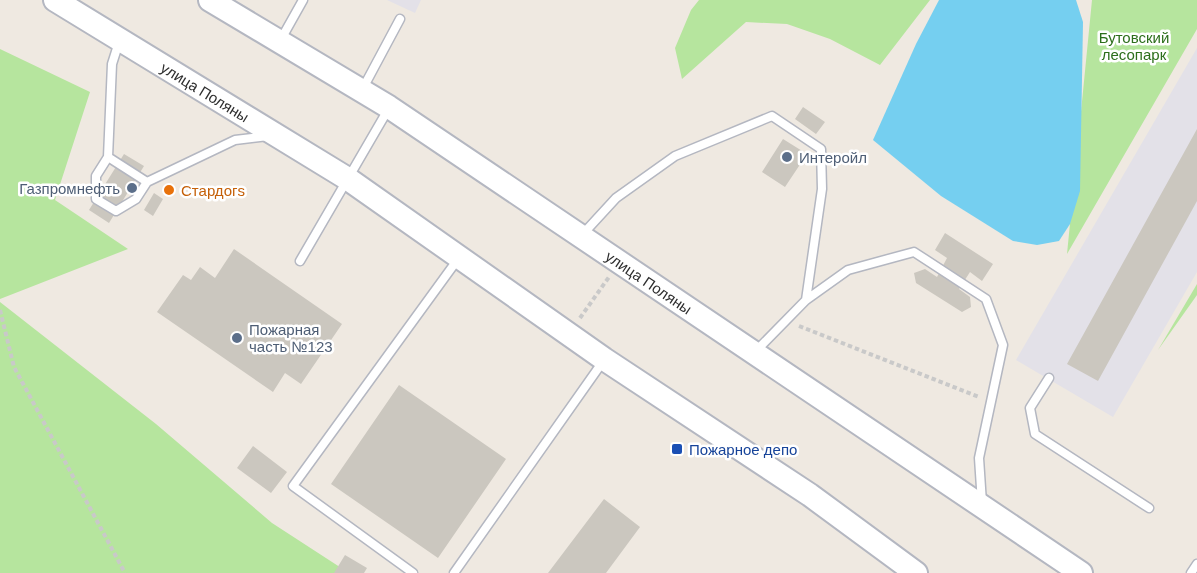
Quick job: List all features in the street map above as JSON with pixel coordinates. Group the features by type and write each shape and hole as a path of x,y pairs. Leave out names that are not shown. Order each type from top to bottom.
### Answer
{"main road":[{"name":"улица Поляны","path":"55,0 348,179 604,359 810,495 916,573"},
{"name":"улица Поляны","path":"210,0 389,107 580,238 1081,573"}],"lane":[{"path":"280,41 303,0"},
{"path":"362,91 400,19"},
{"path":"120,38 112,64 108,157 96,176 96,199 116,211 136,199 147,182 235,140 278,135"},
{"path":"300,261 389,107"},
{"path":"580,238 616,198 675,156 771,116 821,149 822,189 806,300"},
{"path":"108,157 147,182"},
{"path":"753,353 806,300 848,270 915,252 986,299 1003,345 978,458 982,506"},
{"path":"413,573 293,486 460,256"},
{"path":"454,573 604,359"},
{"path":"1049,378 1030,408 1035,434 1149,508"},
{"path":"1191,573 1197,564"}],"path":[{"path":"569,334 618,263"},
{"path":"0,310 14,367 124,573"},
{"path":"785,321 990,402"}],"shaded area":[{"path":"387,0 421,0 415,13"},
{"path":"1197,48 1197,272 1113,417 1016,360"}],"green space":[{"path":"699,0 930,0 880,65 830,39 787,24 746,22 682,79 675,48 691,10"},
{"name":"Бутовский лесопарк","path":"1092,0 1197,0 1197,29 1067,254"},
{"path":"0,49 90,92 55,200 128,249 0,299"},
{"path":"1197,284 1197,295 1158,350"},
{"path":"0,302 156,424 272,523 349,573 0,573"}],"water":[{"path":"939,0 1076,0 1083,22 1080,191 1070,224 1059,241 1037,245 1013,241 941,196 873,140 916,44"}],"building":[{"path":"803,107 825,122 816,134 795,119"},
{"path":"1197,129 1197,201 1098,381 1067,364"},
{"path":"783,139 807,154 785,187 762,172"},
{"path":"124,154 144,166 109,223 89,210"},
{"name":"Стардогs","path":"174,186 175,191 164,194 163,189"},
{"path":"154,193 163,199 153,216 144,210"},
{"path":"945,233 993,264 982,281 970,272 959,289 970,297 971,307 962,312 916,283 914,273 925,269 937,277 947,258 935,250"},
{"path":"234,249 342,324 301,384 285,373 273,392 157,312 183,275 191,280 200,267 215,278"},
{"path":"399,385 506,459 438,558 331,484"},
{"path":"253,446 287,472 271,493 237,468"},
{"path":"604,499 640,527 606,573 548,573"},
{"path":"345,555 367,568 364,573 334,573"}],"place":[{"name":"Интеройл","path":"787,157"},
{"name":"Газпромнефть","path":"132,188"},
{"name":"Стардогs","path":"169,190"},
{"name":"Пожарная часть №123","path":"237,338"},
{"name":"Пожарное депо","path":"677,449"}]}
